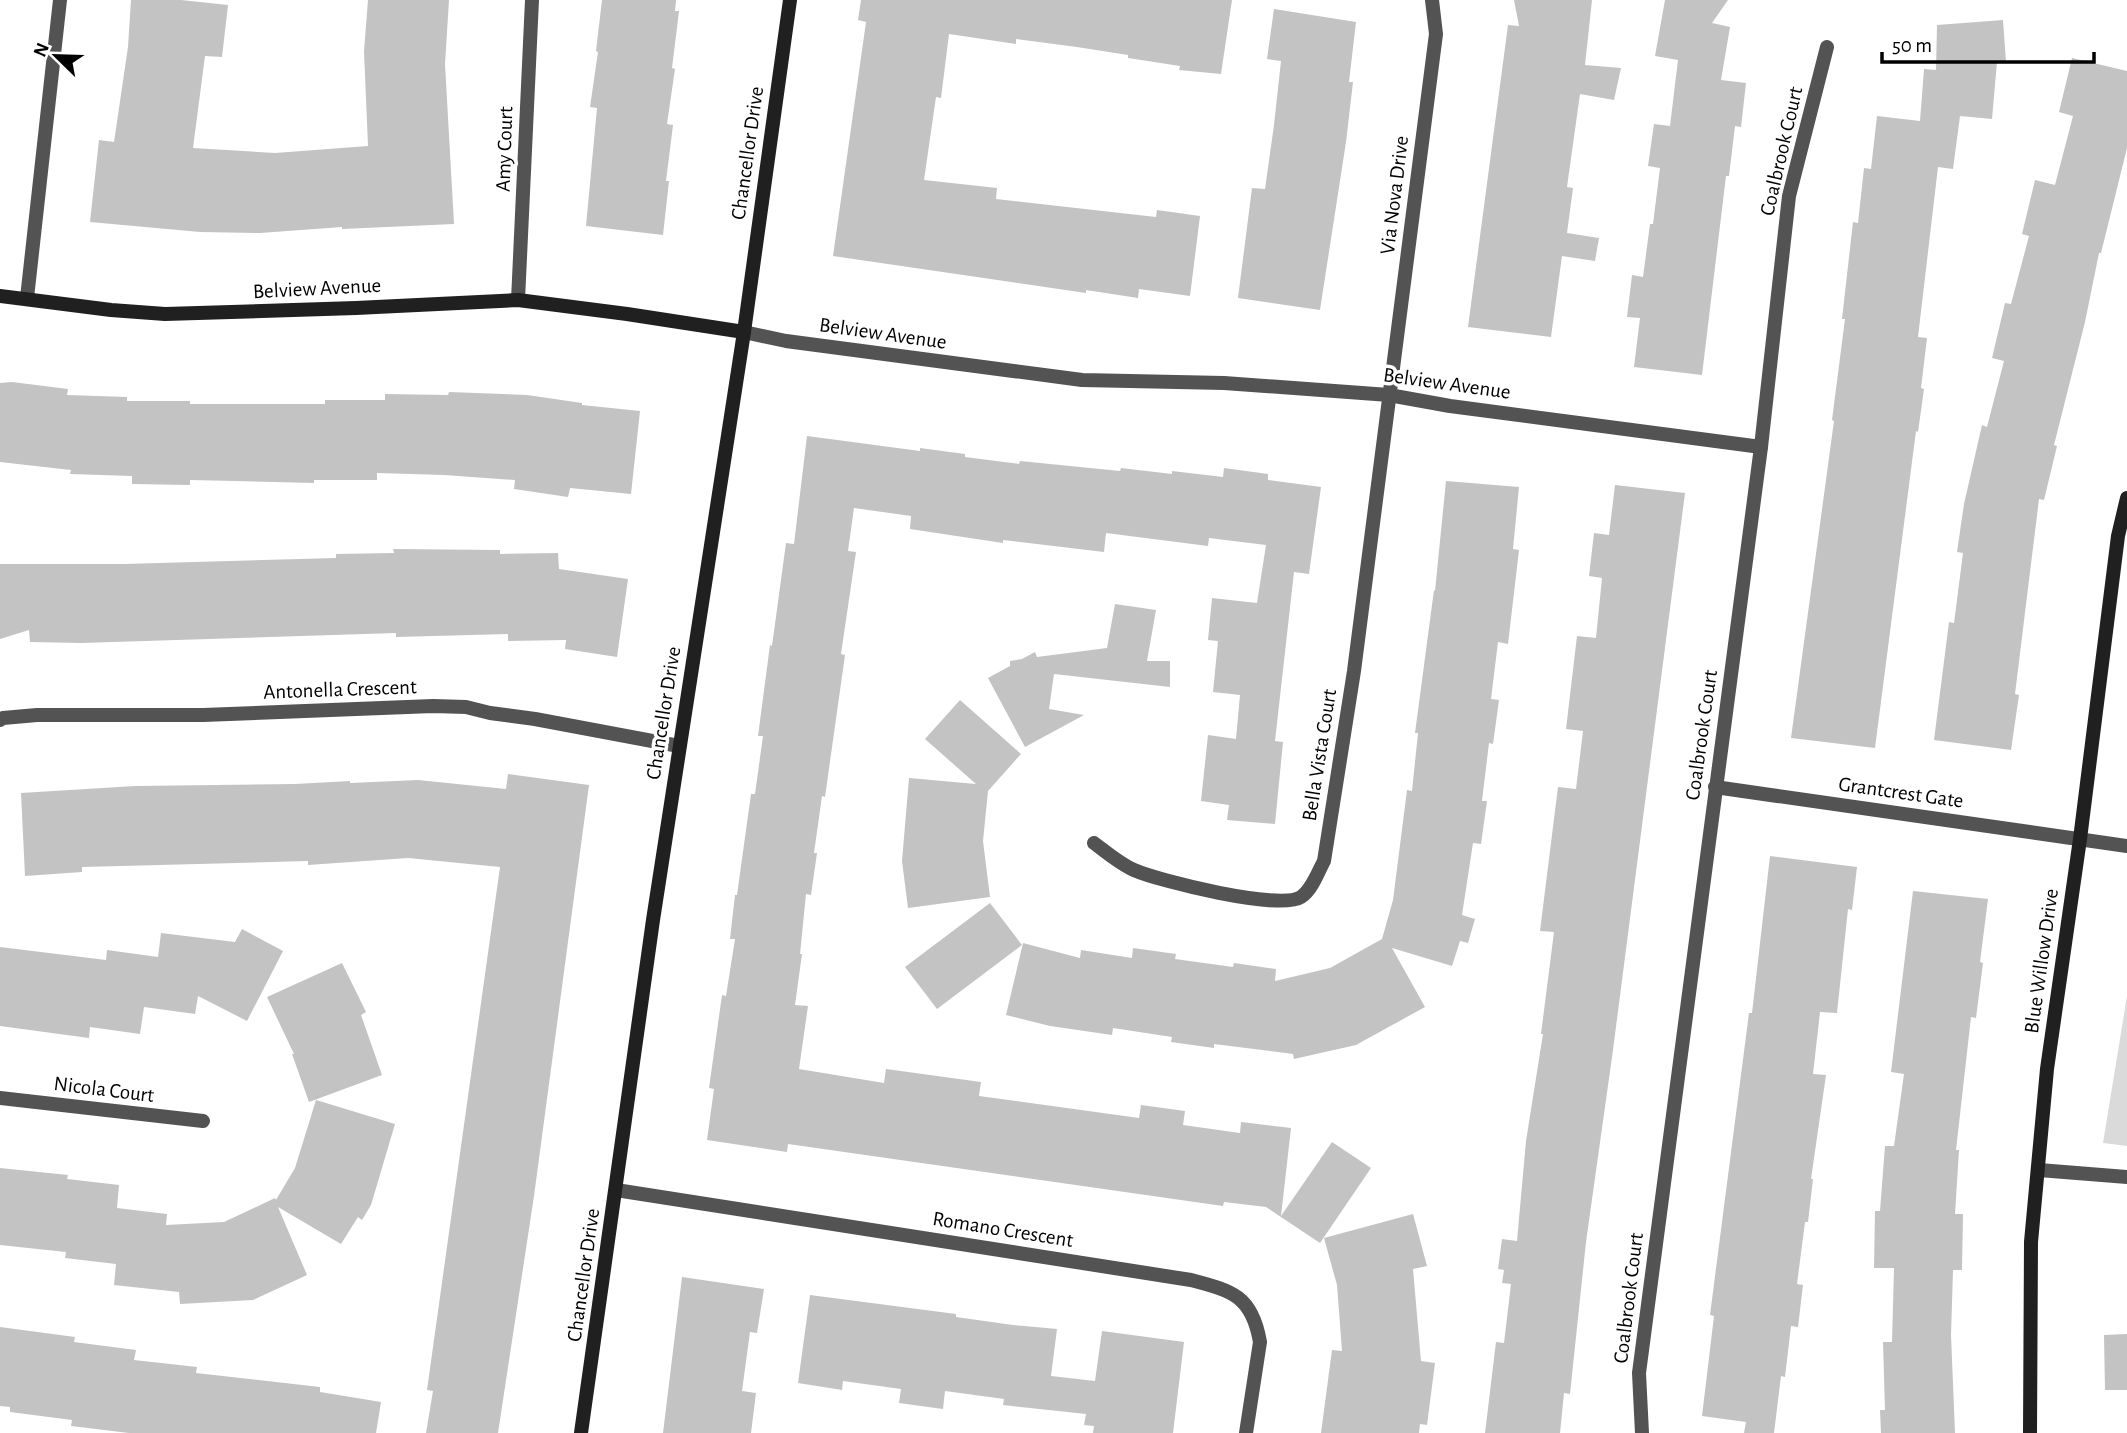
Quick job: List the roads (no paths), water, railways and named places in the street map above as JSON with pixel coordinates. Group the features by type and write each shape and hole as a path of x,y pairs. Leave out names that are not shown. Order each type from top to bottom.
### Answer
{"street":[{"path":"27,298 60,0"},
{"name":"Amy Court","path":"518,300 533,0"},
{"name":"Chancellor Drive","path":"582,1433 679,746 744,332 790,0"},
{"name":"Via Nova Drive","path":"1389,394 1436,34 1432,0"},
{"name":"Coalbrook Court","path":"1642,1433 1639,1373 1760,447 1789,196 1828,47"},
{"name":"Belview Avenue","path":"0,296 165,314 518,300 799,342 1082,380 1224,383 1389,394 1450,405 1760,447"},
{"name":"Bella Vista Court","path":"1094,843 1133,870 1198,890 1286,901 1300,898 1310,888 1324,861 1353,671 1389,394"},
{"name":"Blue Willow Drive","path":"2030,1433 2031,1242 2047,1069 2080,839 2118,537 2127,498"},
{"name":"Antonella Crescent","path":"0,720 37,715 203,715 466,707 679,746"},
{"name":"Grantcrest Gate","path":"1715,787 2127,846"},
{"name":"Nicola Court","path":"0,1098 203,1121"},
{"path":"2039,1170 2127,1177"},
{"name":"Romano Crescent","path":"616,1190 1216,1286 1239,1296 1251,1311 1260,1342 1246,1433"}]}
